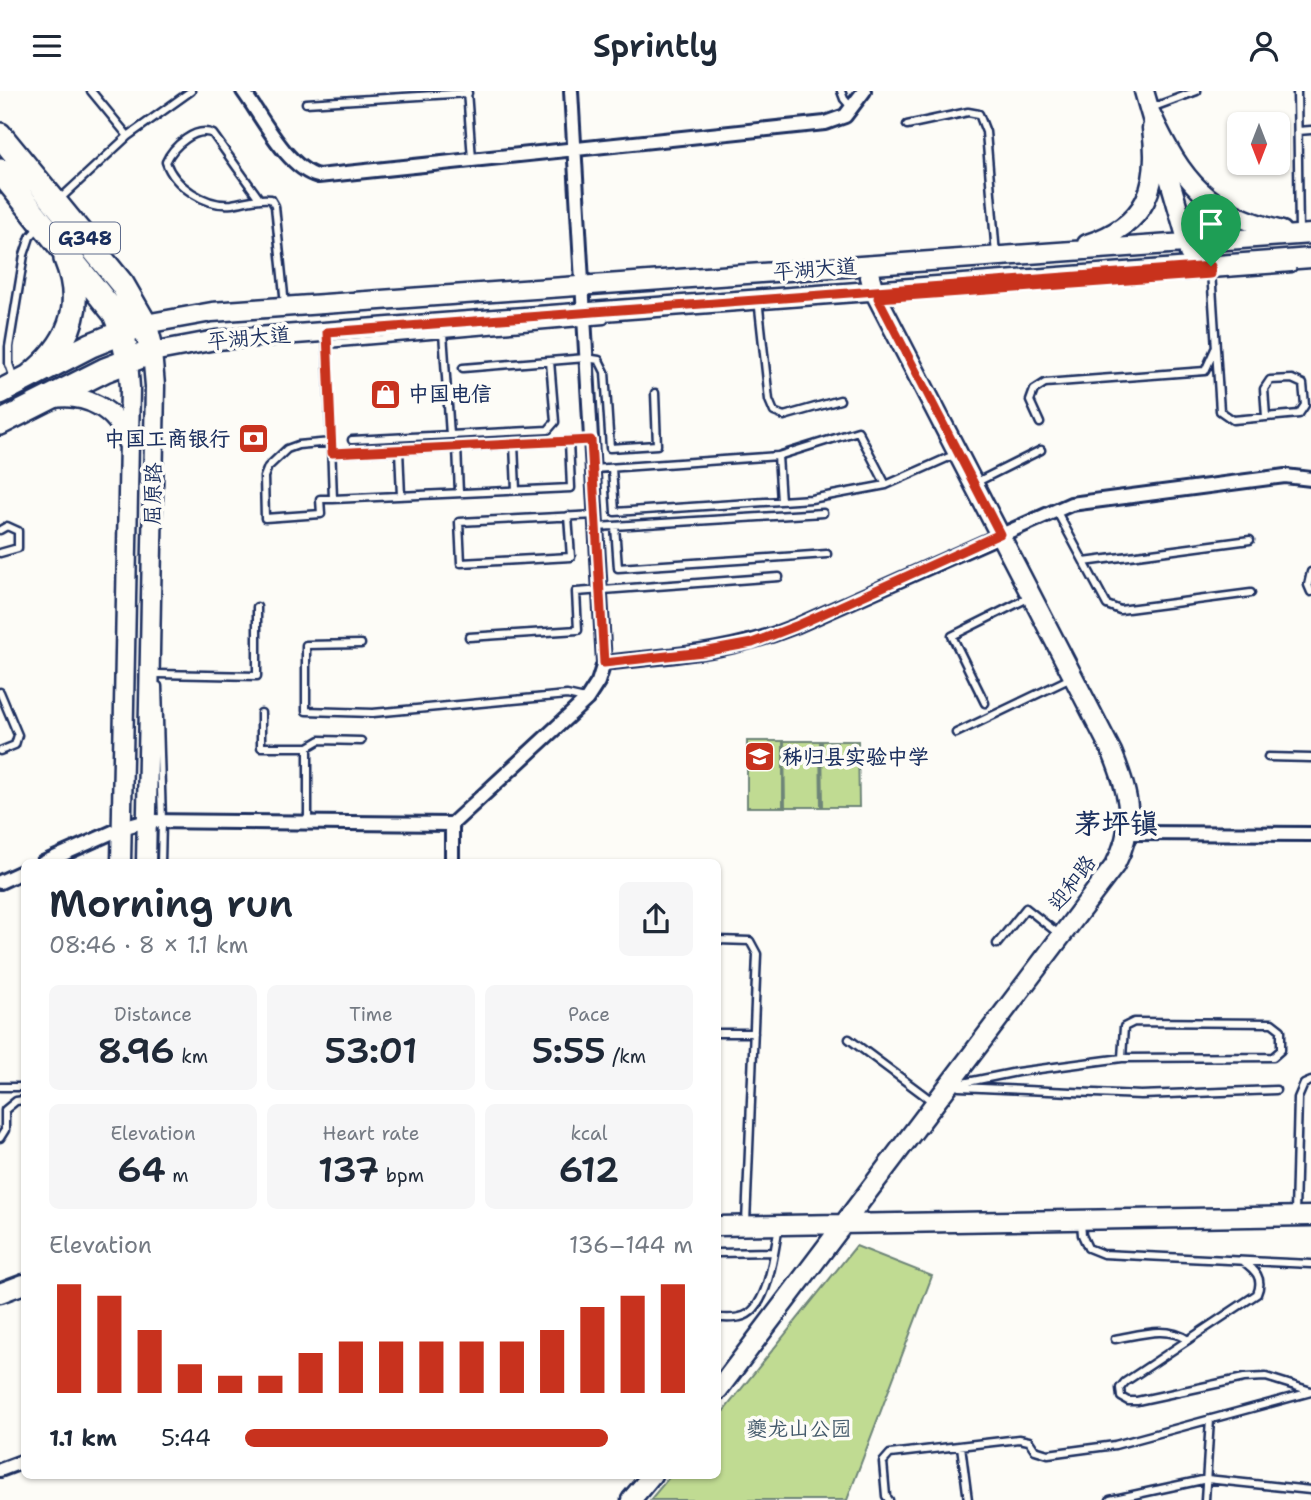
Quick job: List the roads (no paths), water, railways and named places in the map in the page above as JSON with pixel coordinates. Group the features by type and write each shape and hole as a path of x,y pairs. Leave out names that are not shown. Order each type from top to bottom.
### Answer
{"highway":[{"name":"屈原路","path":"4,133 122,284 145,324 152,352"},
{"name":"屈原路","path":"0,171 115,314 128,360"},
{"path":"15,384 44,365 57,350 68,332 74,313 75,292 71,272 47,229"},
{"name":"平湖大道","path":"15,384 122,332 145,324"},
{"name":"平湖大道","path":"0,423 128,360 152,352"}],"main road":[{"path":"1148,104 1176,162 1192,184 1211,201 1233,216 1258,225 1305,235"},
{"path":"1148,104 1188,243 1191,267"},
{"path":"1050,253 1105,238 1126,225 1143,207 1152,187 1155,164 1148,104"},
{"name":"平湖大道","path":"145,324 212,312 1305,235"},
{"name":"平湖大道","path":"152,352 216,340 327,338 1191,267 1211,270 1305,263"},
{"name":"迎和路","path":"721,1387 1115,865 1128,833 1128,796 1122,776 876,294 867,266"},
{"name":"屈原路","path":"147,859 154,821 155,386 152,352"},
{"name":"屈原路","path":"121,859 130,388 128,360"},
{"path":"40,402 54,398 70,398 98,405 121,425 129,454"},
{"path":"721,1226 1303,1216"},
{"path":"0,1293 21,1285"},
{"path":"631,1500 647,1479"}],"street":[{"path":"243,91 293,161 308,173 328,176 825,123 845,116 853,109 864,91"},
{"path":"52,859 122,828 154,821 452,824 587,699 598,682 604,663 571,91"},
{"path":"604,663 703,652 752,643 796,626 1055,509 1089,500 1285,476 1311,479"},
{"path":"452,824 452,859"},
{"path":"1128,833 1311,834"},
{"path":"0,881 21,872"},
{"path":"0,1470 21,1462"}],"lane":[{"path":"91,91 128,136"},
{"path":"61,198 128,136 191,91"},
{"path":"841,91 853,109"},
{"path":"1148,104 1197,91"},
{"path":"1297,91 1305,235"},
{"path":"306,103 468,92 472,161"},
{"path":"907,125 968,112 979,114 986,132 996,256"},
{"path":"1298,131 1311,130"},
{"path":"258,197 214,134 198,132 171,151 166,162 170,173 186,188 208,201 232,204 258,197 271,199 275,206 286,307"},
{"path":"4,133 61,198 122,284"},
{"path":"15,384 9,364 9,347 24,255 30,237 47,229"},
{"path":"1170,277 1211,270 1220,411 1233,420 1266,417 1299,414 1305,405 1303,384 1292,379 1270,380 1264,389 1266,417"},
{"path":"732,310 876,294 1114,281"},
{"path":"759,308 769,400 774,412 784,416 840,400"},
{"path":"333,499 327,338 443,333 584,317 611,319"},
{"path":"443,333 450,435"},
{"path":"1040,422 1030,401 1034,390 1045,383 1205,371 1216,346"},
{"path":"0,351 9,347"},
{"path":"463,368 586,358 599,360 605,372 610,449 657,446 655,393"},
{"path":"352,440 548,430 555,422 550,361"},
{"path":"593,469 778,456 858,432 886,485"},
{"path":"154,434 162,442 154,821 160,859"},
{"path":"332,453 591,440"},
{"path":"331,442 287,449 268,467 264,477 265,518 321,514 320,499 571,488 569,441"},
{"path":"514,444 516,490"},
{"path":"457,447 459,493"},
{"path":"399,450 401,496"},
{"path":"974,484 1041,450"},
{"path":"612,468 615,512 811,499 886,485 958,453"},
{"path":"778,456 781,501"},
{"path":"1055,509 1107,605 1120,610 1251,593"},
{"path":"568,516 571,557 461,563 459,522 568,516 615,526 823,513"},
{"path":"0,530 7,526 18,531 18,548 0,553"},
{"path":"615,526 618,568 827,554"},
{"path":"1084,562 1250,540"},
{"path":"1311,572 1308,585 1311,592"},
{"path":"469,637 578,630 576,592 779,577"},
{"path":"985,703 952,636 1032,597"},
{"path":"157,674 257,676 257,607"},
{"path":"361,644 306,645 306,711 373,713 567,695 587,699"},
{"path":"957,733 1073,677"},
{"path":"0,692 18,735 15,745 0,751"},
{"path":"261,713 261,747 308,747 320,740 361,741"},
{"path":"308,747 308,822"},
{"path":"1268,757 1311,758"},
{"path":"997,944 1026,908 1061,935"},
{"path":"721,940 750,941 757,954 746,1225"},
{"path":"947,1086 1017,1072 1122,1058 1273,1057 1281,1050 1281,1030 1272,1023 1134,1021 1124,1027 1122,1058"},
{"path":"721,1033 754,1033"},
{"path":"849,1039 935,1103"},
{"path":"1303,1216 1298,1098 1304,1084 1311,1081"},
{"path":"947,1086 1141,1095 1276,1090"},
{"path":"0,1087 21,1087"},
{"path":"0,1138 5,1130 5,1110 21,1100"},
{"path":"1081,1220 1082,1235 1088,1248 1103,1254 1311,1264"},
{"path":"721,1318 742,1317 754,1310 763,1298 779,1225"},
{"path":"721,1253 773,1252"},
{"path":"1243,1261 1259,1276 1257,1294 1125,1381 1120,1392 1124,1399 1137,1401 1244,1378 1266,1377 1311,1391"},
{"path":"1115,1339 1164,1331 1177,1332 1188,1340"},
{"path":"889,1500 886,1496 883,1462 890,1454 1019,1439 1029,1441 1035,1450 1048,1454 1126,1443 1311,1391"},
{"path":"1205,1500 1210,1419"},
{"path":"961,1446 968,1500"},
{"path":"1110,1500 1207,1479 1310,1490"}],"place":[{"name":"中国电信","path":"385,394"},
{"name":"中国工商银行","path":"253,439"},
{"name":"秭归县实验中学","path":"759,757"}],"district":[{"name":"茅坪镇","path":"1116,823"}],"park label":[{"name":"夔龙山公园","path":"799,1429"}]}
